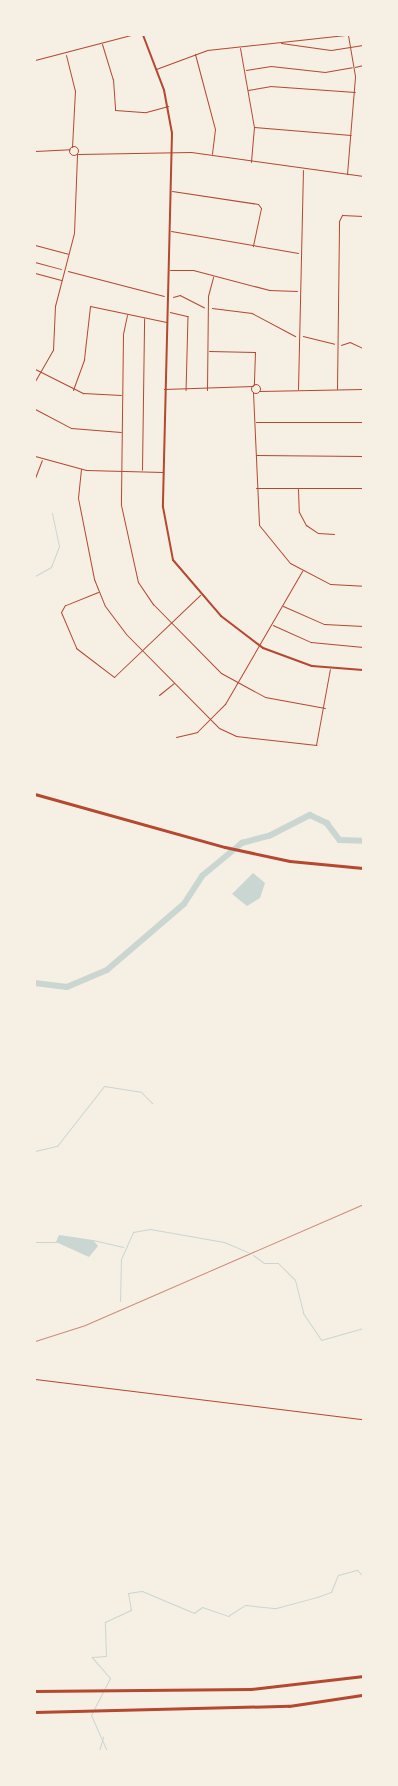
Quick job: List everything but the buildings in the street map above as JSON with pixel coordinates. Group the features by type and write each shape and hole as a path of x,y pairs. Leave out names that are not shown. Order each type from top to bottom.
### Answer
{"main road":[{"path":"35,794 225,847 363,868"},
{"path":"35,1691 122,1688 251,1689 363,1676"},
{"path":"35,1712 78,1708 289,1706 363,1695"}],"street":[{"path":"35,60 66,54 131,35"},
{"path":"143,35 168,106 172,152 170,270 164,389 163,516 172,557 200,595 259,646 295,661 330,669 363,670"},
{"path":"156,69 195,54 345,35"},
{"path":"347,174 355,92 354,67 348,35"},
{"path":"280,42 310,50 350,47 363,44"},
{"path":"102,44 113,79 115,110 146,112 168,106"},
{"path":"240,47 242,71 254,128 251,162"},
{"path":"35,381 53,350 54,306 74,233 74,160 71,148 74,142 75,86 66,54"},
{"path":"195,54 215,129 212,155"},
{"path":"247,90 270,86 355,92"},
{"path":"254,128 352,135"},
{"path":"74,142 78,154 74,160"},
{"path":"35,151 64,151 77,148 84,151 172,152 212,155 303,170 363,176"},
{"path":"64,151 78,154 84,151"},
{"path":"298,389 298,252 303,170"},
{"path":"172,191 258,204 261,208 253,246"},
{"path":"337,389 339,220 342,215 363,216"},
{"path":"171,231 203,233 253,246 298,252"},
{"path":"35,245 68,254"},
{"path":"170,270 213,276 269,290 298,291"},
{"path":"35,273 62,280"},
{"path":"208,390 208,351 213,276"},
{"path":"73,390 84,359 90,306 144,320 166,322"},
{"path":"127,315 122,395 122,513 135,575 147,596 216,668 265,697 325,708"},
{"path":"208,351 253,351 255,379 253,386 255,398 255,488 259,525 283,558 302,570 330,584 363,586"},
{"path":"35,369 73,390 122,395"},
{"path":"255,379 259,386 264,389 363,389"},
{"path":"164,389 246,389 259,386"},
{"path":"259,386 259,392"},
{"path":"246,389 259,392"},
{"path":"255,398 264,389"},
{"path":"35,409 71,428 122,432"},
{"path":"255,422 363,422"},
{"path":"255,455 363,456"},
{"path":"35,456 81,469 164,472"},
{"path":"35,478 42,459"},
{"path":"81,469 78,498 98,592 114,620 210,719 231,735 314,745 325,708 330,669"},
{"path":"255,488 363,488"},
{"path":"298,488 299,512 306,525 318,534 334,534"},
{"path":"176,737 192,735 210,719 238,682 302,570"},
{"path":"98,592 61,609 76,648 114,677 143,652 200,595"},
{"path":"282,605 324,624 363,626"},
{"path":"159,694 174,683"},
{"path":"35,1379 363,1419"}],"lane":[{"path":"242,71 272,66 325,72 363,65"},
{"path":"167,312 188,316 186,390"},
{"path":"142,472 144,320"},
{"path":"271,624 311,642 363,648"}],"path":[{"path":"35,262 62,269"},
{"path":"67,270 132,291 164,296"},
{"path":"173,298 180,295 206,308"},
{"path":"210,308 221,305 252,313 295,336"},
{"path":"300,336 338,344 350,342 363,348"}],"shaded area":[{"path":"253,873 265,883 260,898 247,906 232,894"},
{"path":"59,1235 93,1240 98,1246 89,1257 56,1242"}],"waterway":[{"path":"35,576 51,567 59,546 52,513"},
{"path":"35,983 67,987 107,970 184,904 202,876 242,843 269,836 310,815 327,823 340,840 363,841"},
{"path":"35,1151 57,1146 104,1086 141,1092 152,1103"},
{"path":"120,1301 121,1259 133,1232 150,1229 224,1242 248,1252"},
{"path":"93,1240 123,1247"},
{"path":"35,1242 56,1242"},
{"path":"253,1255 264,1263 278,1263 295,1280 303,1313 321,1340 363,1328"},
{"path":"107,1751 91,1715 110,1678 92,1657 106,1656 105,1622 131,1610 128,1593 142,1591 194,1613 202,1607 228,1616 245,1605 276,1608 331,1592 338,1575 357,1570 363,1576"},
{"path":"99,1751 103,1737"}],"railway":[{"path":"35,1341 85,1325 363,1204"}]}
